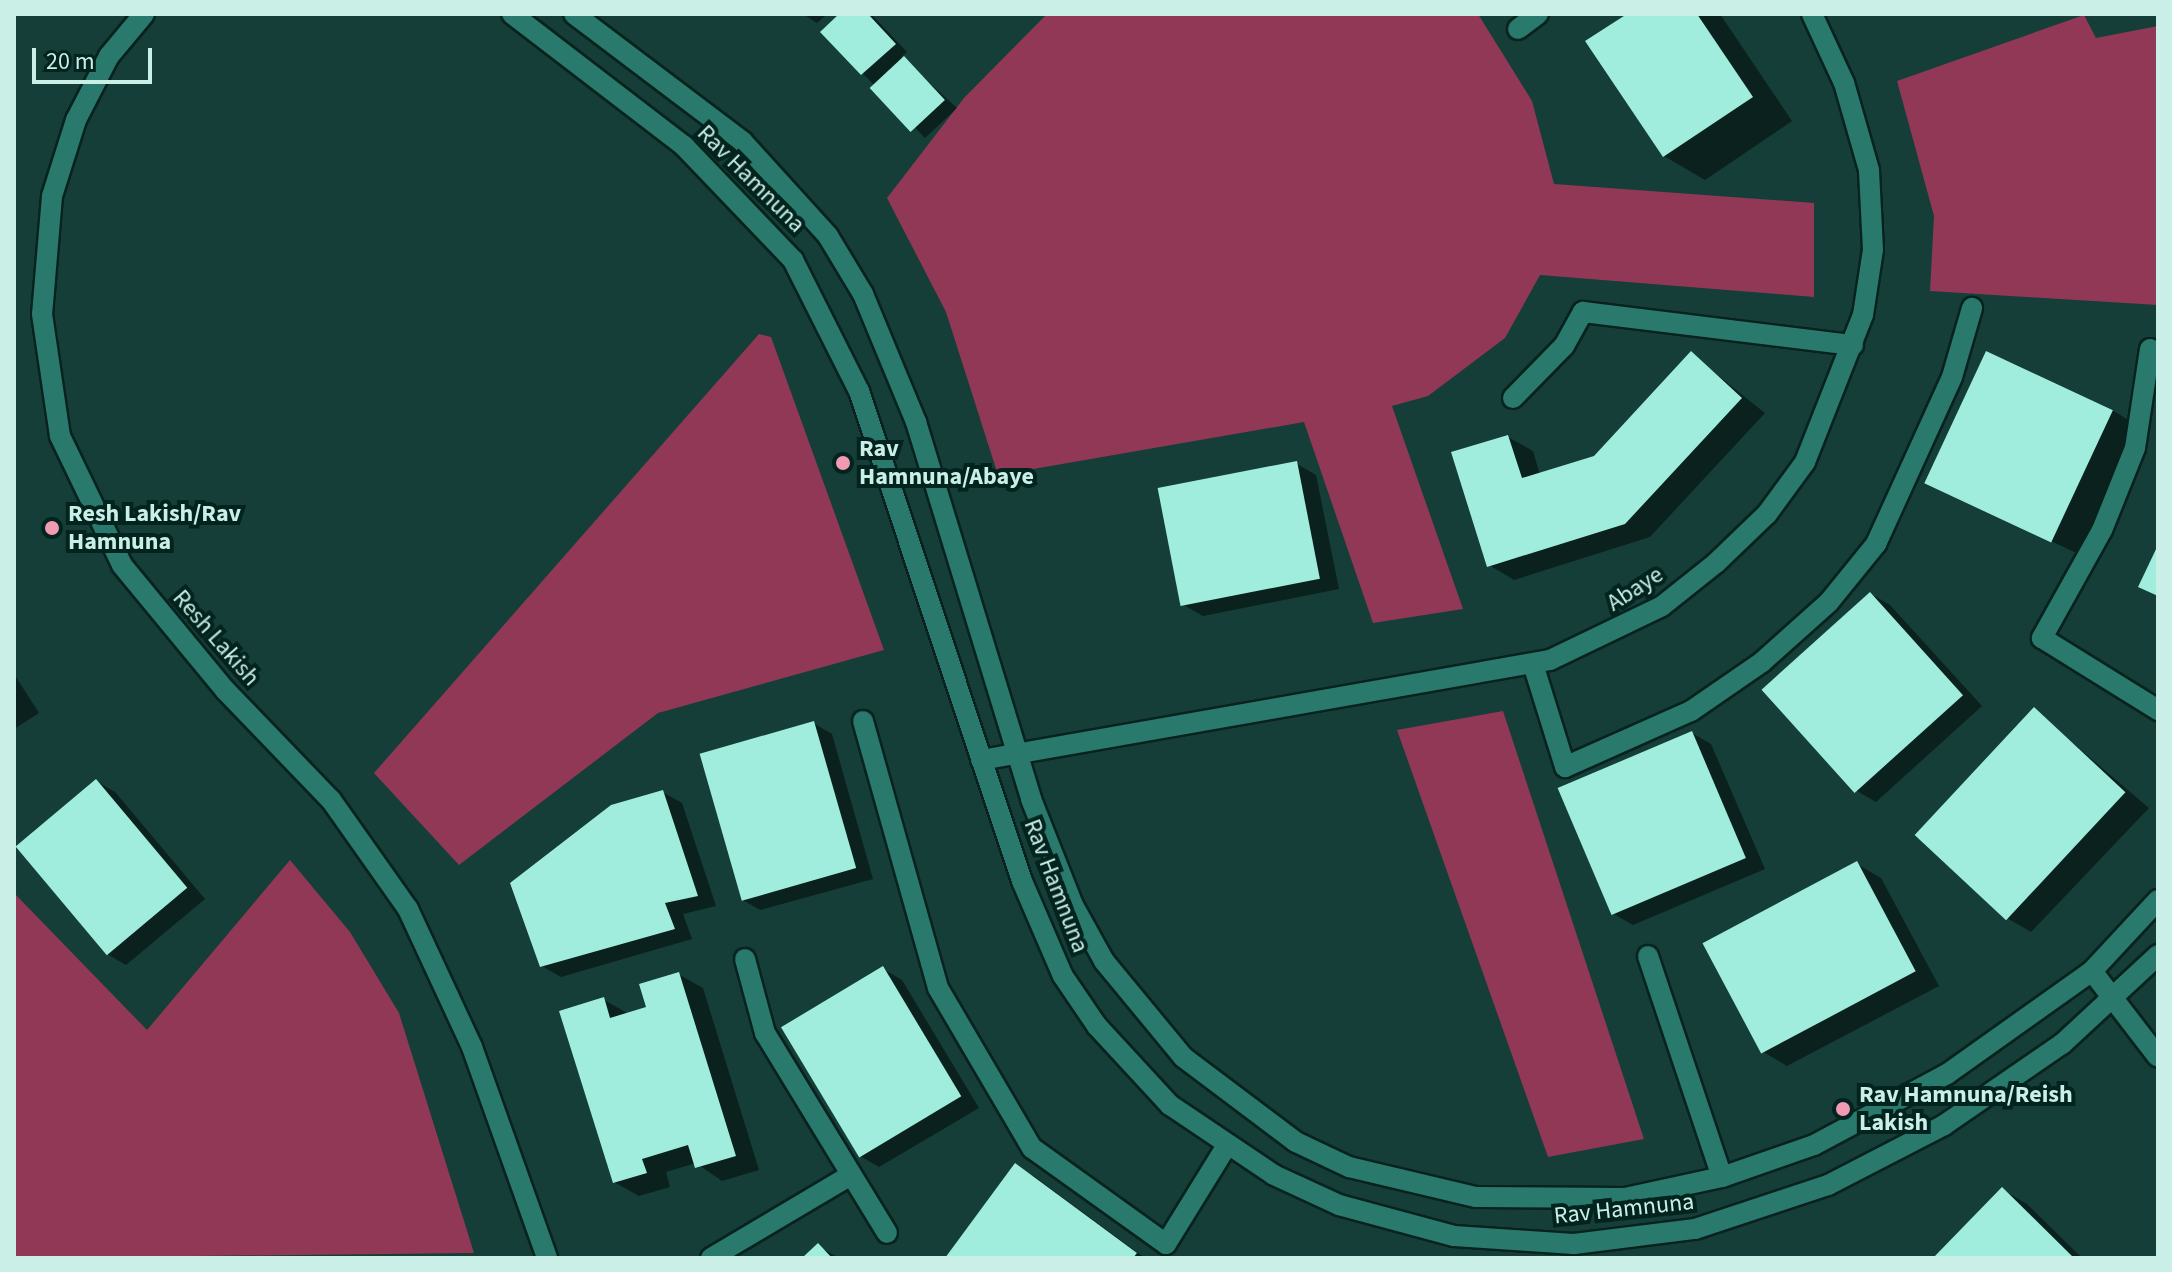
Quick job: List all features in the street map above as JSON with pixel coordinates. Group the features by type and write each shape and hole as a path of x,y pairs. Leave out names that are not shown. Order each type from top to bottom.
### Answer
{"street":[{"name":"Resh Lakish","path":"144,14 109,56 76,120 52,196 42,314 60,436 122,565 226,691 331,800 408,909 472,1047 547,1258"},
{"name":"Rav Hamnuna","path":"512,14 684,146 793,260 859,391 981,760 1063,976 1130,1066 1226,1147 1339,1205 1454,1236 1574,1244 1695,1229 1759,1213 1884,1161 2011,1081 2113,1000 2158,955"},
{"name":"Rav Hamnuna","path":"574,14 742,141 810,214 863,294 916,422 1017,753 1073,905 1104,961 1183,1057 1296,1142 1349,1167 1476,1197 1625,1198 1722,1177 1885,1112 2092,971 2158,900"},
{"path":"1518,29 1538,14"},
{"name":"Abaye","path":"981,760 1533,664 1609,637 1662,606 1767,514 1805,462 1853,345 1873,250 1869,170 1844,83 1812,14"},
{"path":"1533,664 1565,767 1691,711 1762,662 1829,602 1876,544 1952,377 1972,308"},
{"path":"1513,398 1564,346 1583,312 1853,345"},
{"path":"2150,349 2135,448 2102,530 2042,638 2158,710"},
{"path":"863,721 933,976 1032,1148 1166,1244 1226,1147"},
{"path":"1648,956 1722,1177"},
{"path":"745,959 765,1033 887,1233"},
{"path":"2092,971 2158,1057"},
{"path":"711,1258 851,1175"}],"shaded area":[{"path":"1047,14 1478,14 1532,101 1554,184 1814,203 1814,297 1540,275 1505,338 1428,396 1392,406 1463,609 1373,623 1304,422 998,475 946,312 887,198 964,98"},
{"path":"2084,15 2096,38 2158,26 2158,305 1930,291 1934,216 1897,81"},
{"path":"759,334 771,337 884,650 658,713 459,865 374,773"},
{"path":"1503,711 1644,1139 1548,1157 1397,730"},
{"path":"290,860 350,932 399,1013 474,1253 14,1258 14,893 147,1030"}],"building":[{"path":"839,14 868,14 896,44 861,75 820,32"},
{"path":"1627,14 1697,14 1753,97 1663,157 1585,41"},
{"path":"904,56 945,100 911,132 870,88"},
{"path":"1691,351 1742,398 1625,524 1487,567 1451,452 1508,435 1522,478 1594,456"},
{"path":"1986,351 2113,410 2051,542 1924,483"},
{"path":"1297,461 1320,579 1181,606 1158,488"},
{"path":"2158,545 2158,596 2138,587"},
{"path":"1870,592 1963,695 1855,793 1762,690"},
{"path":"2034,707 2125,792 2006,920 1915,835"},
{"path":"814,721 856,868 742,901 700,754"},
{"path":"1692,731 1746,858 1612,915 1558,788"},
{"path":"96,779 187,888 107,955 16,846"},
{"path":"663,790 698,896 665,903 675,929 540,967 510,883 611,805"},
{"path":"1857,861 1916,971 1761,1054 1702,943"},
{"path":"883,966 961,1096 859,1158 781,1027"},
{"path":"679,972 736,1156 695,1168 688,1145 642,1159 647,1173 613,1183 559,1011 604,997 610,1018 646,1007 639,984"},
{"path":"1015,1163 1137,1253 1133,1258 945,1258"},
{"path":"2002,1187 2074,1258 1933,1258"},
{"path":"818,1243 832,1258 802,1258"}],"place":[{"name":"Rav Hamnuna/Abaye","path":"843,463"},
{"name":"Resh Lakish/Rav Hamnuna","path":"52,528"},
{"name":"Rav Hamnuna/Reish Lakish","path":"1843,1109"}]}
